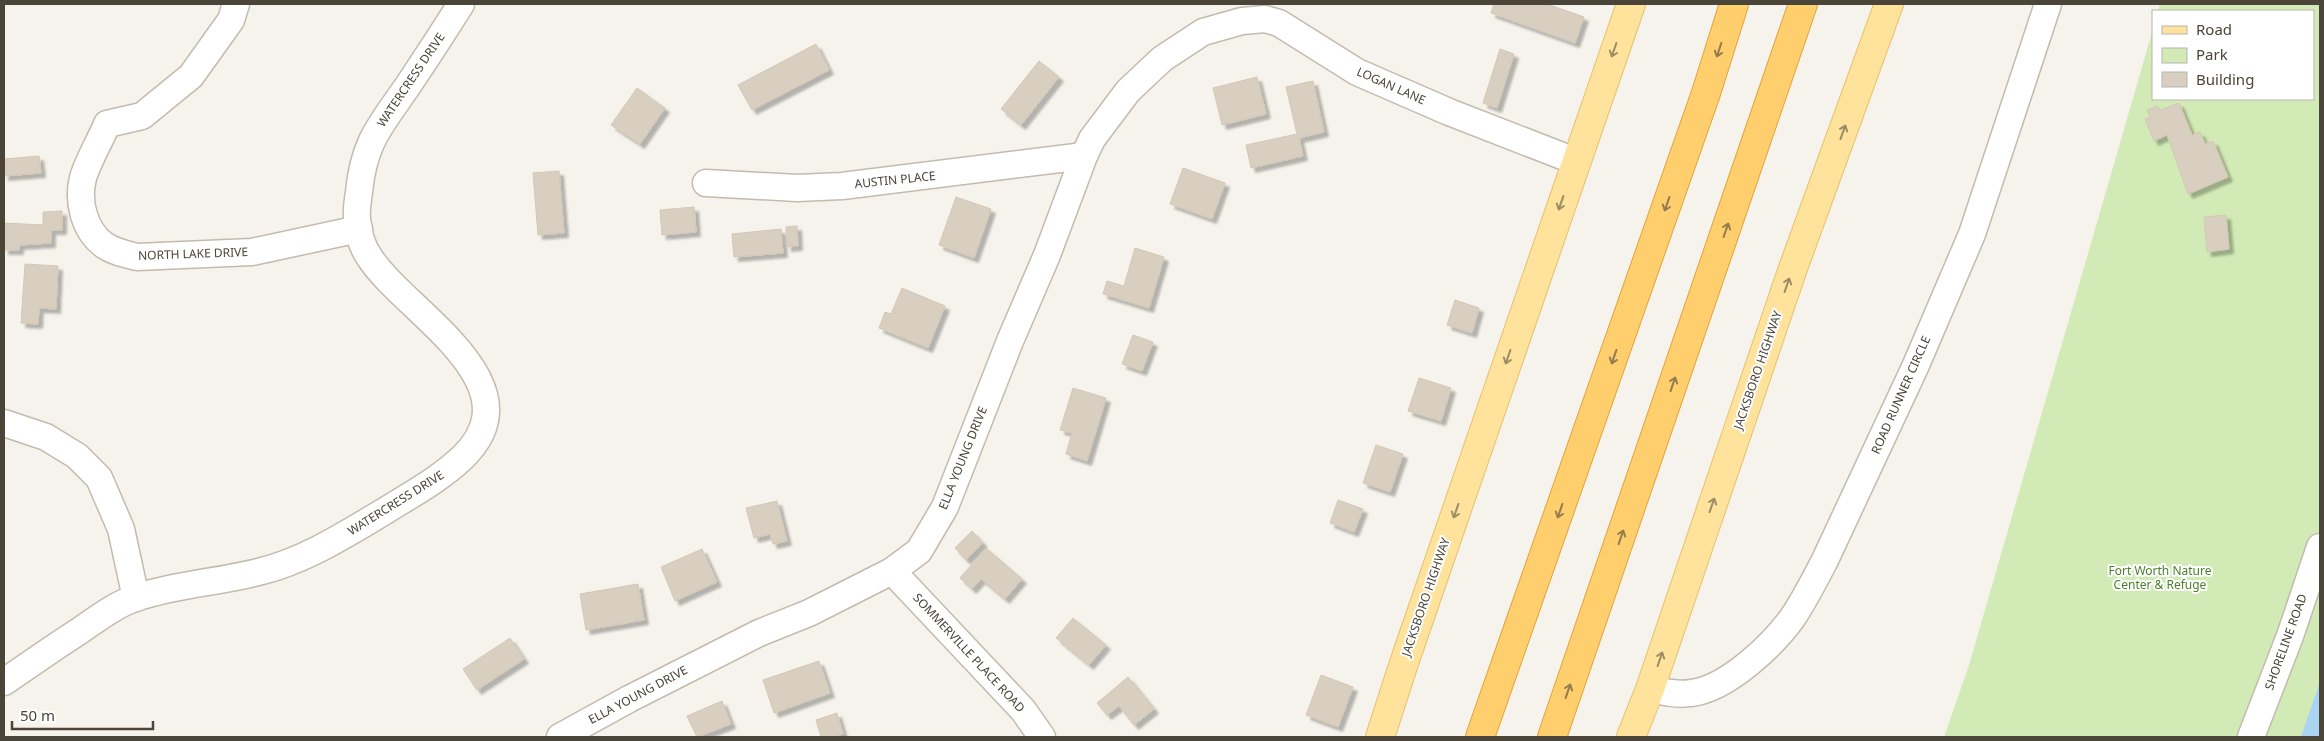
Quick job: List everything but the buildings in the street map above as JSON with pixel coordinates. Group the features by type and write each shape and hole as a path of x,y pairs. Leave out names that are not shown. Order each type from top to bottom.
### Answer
{"highway":[{"path":"1480,737 1696,120 1734,4"},
{"path":"1552,737 1804,4"}],"main road":[{"name":"JACKSBORO HIGHWAY","path":"1380,737 1630,4"},
{"name":"JACKSBORO HIGHWAY","path":"1631,737 1650,689 1792,271 1889,4"}],"street":[{"name":"NORTH LAKE DRIVE","path":"236,4 230,20 191,76 142,116 107,124 83,177 80,202 86,221 103,244 120,253 137,257 252,252 359,229"},
{"name":"WATERCRESS DRIVE","path":"4,682 104,614 136,598 263,571 294,560 334,542 437,480 476,441 483,425 486,408 484,392 464,354 392,283 370,258 361,240 356,218 362,166 368,148 381,122 408,86 461,4"},
{"name":"ROAD RUNNER CIRCLE","path":"1650,689 1673,694 1692,693 1710,688 1728,678 1770,644 1792,617 1808,591 1825,560 1916,365 1972,234 2048,4"},
{"name":"LOGAN LANE","path":"1211,29 1242,21 1265,19 1279,23 1356,72 1449,112 1575,161"},
{"name":"ELLA YOUNG DRIVE","path":"560,737 628,699 759,633 809,613 892,571 919,551 945,507 1092,138 1128,91 1162,59 1211,29"},
{"name":"AUSTIN PLACE","path":"706,183 774,188 842,186 1084,156"},
{"path":"4,423 46,437 77,456 99,478 121,529 136,598"},
{"name":"SHORELINE ROAD","path":"2251,737 2290,636 2320,547"},
{"name":"SOMMERVILLE PLACE ROAD","path":"892,571 1023,710 1042,737"}],"green space":[{"name":"Fort Worth Nature Center & Refuge","path":"2160,4 2320,4 2320,737 1944,737 1969,665 2152,32 2152,100 2314,100 2314,10 2158,10"}],"water":[{"path":"2320,682 2320,737 2301,737"}]}
